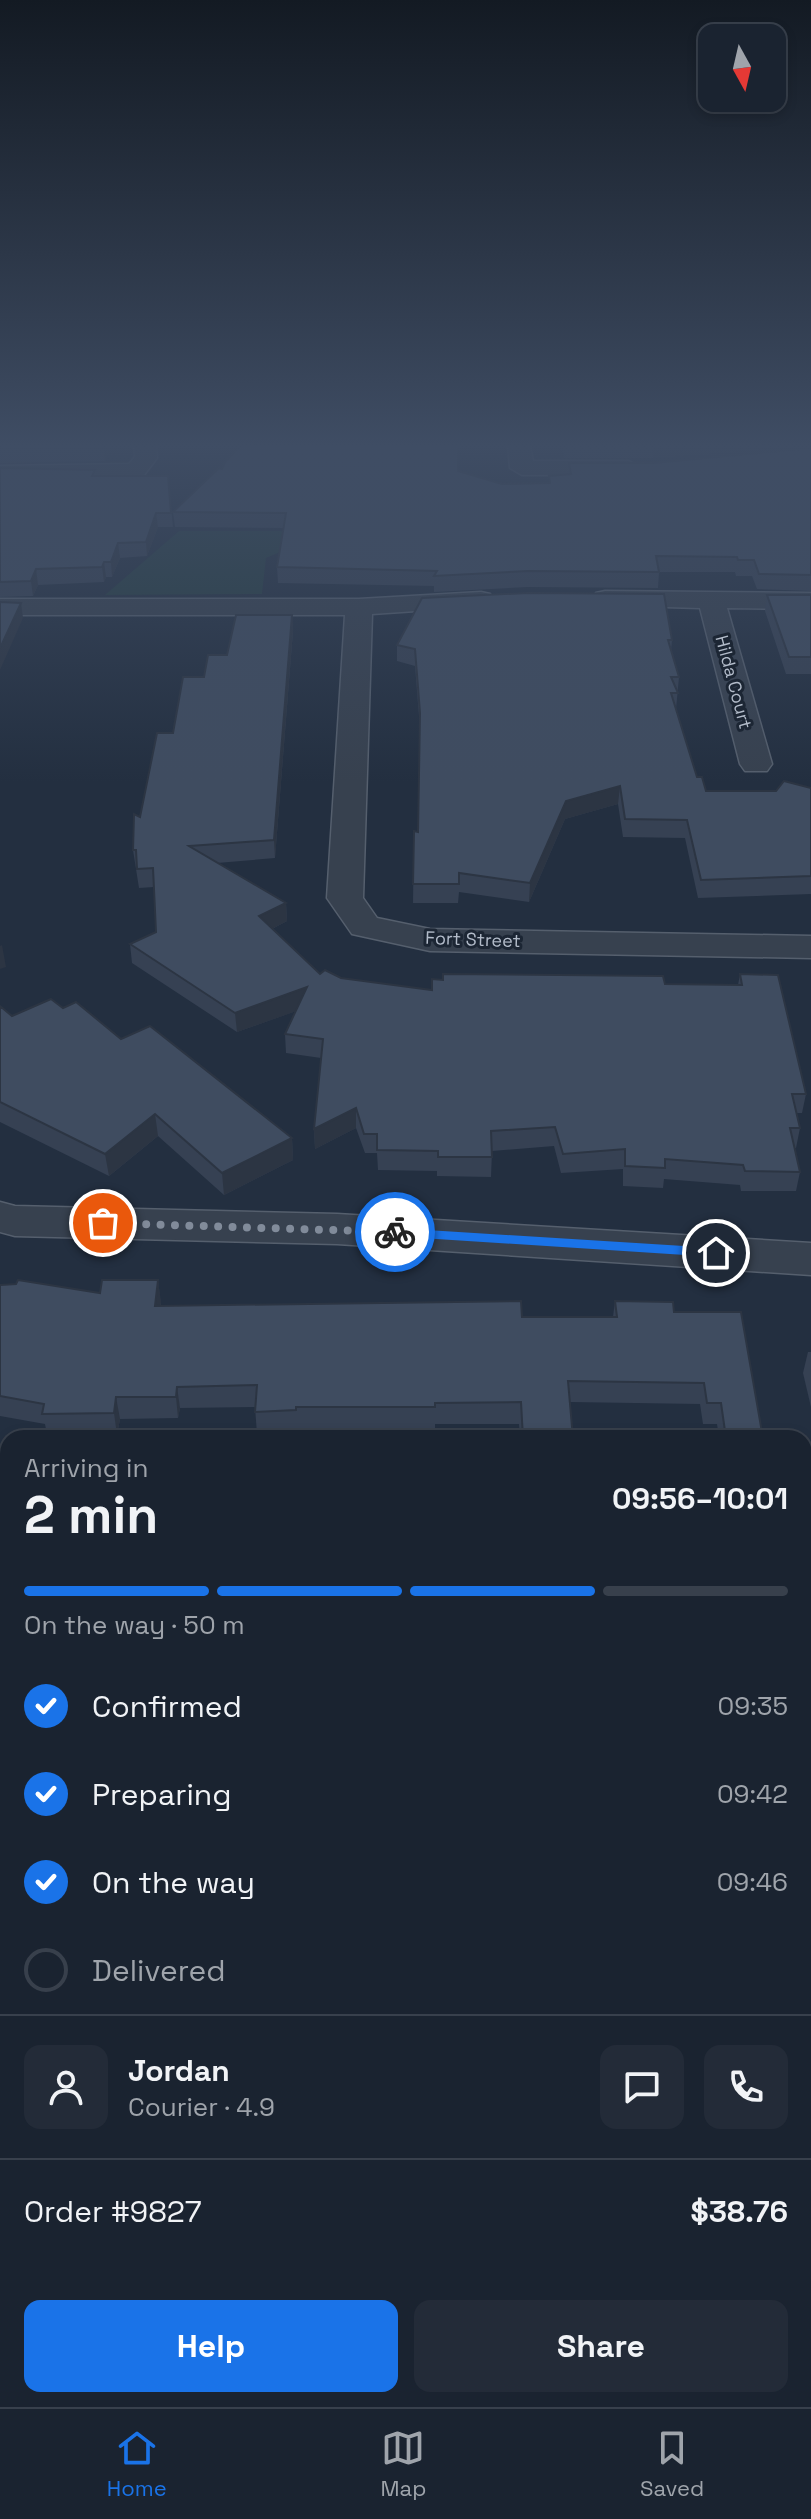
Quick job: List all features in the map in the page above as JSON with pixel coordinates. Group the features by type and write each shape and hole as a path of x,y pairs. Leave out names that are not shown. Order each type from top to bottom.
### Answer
{"street":[{"path":"0,607 359,607 512,599"},
{"path":"573,599 811,601"},
{"name":"Hilda Court","path":"711,600 756,764"},
{"name":"Fort Street","path":"359,607 345,898 365,926 430,940 744,943 811,947"},
{"path":"0,1217 15,1221 337,1229 811,1259"}],"green space":[{"path":"149,557 268,557 262,594 105,595"}],"building":[{"path":"0,557 113,557 102,567 36,569 31,581 0,582"},
{"path":"279,557 656,557 659,572 528,571 434,576 437,571 277,567"},
{"path":"737,557 811,557 811,575 759,574 754,560 738,560"},
{"path":"528,593 664,594 672,640 668,640 679,677 671,677 678,693 671,693 697,777 702,777 706,791 776,791 784,781 811,788 811,876 701,880 687,820 625,819 620,786 566,801 530,883 459,873 459,884 413,884 414,831 418,832 420,713 415,649 397,645 422,598"},
{"path":"767,595 811,595 811,657 789,657"},
{"path":"0,602 21,603 0,648"},
{"path":"236,615 292,615 274,840 189,846 286,903 259,916 320,974 325,970 341,978 432,990 432,979 443,980 443,974 663,976 665,984 742,985 740,974 778,975 806,1094 792,1094 800,1128 790,1128 800,1172 745,1171 743,1165 665,1159 665,1168 625,1166 625,1149 563,1154 555,1127 491,1131 492,1157 438,1157 438,1151 377,1150 377,1134 364,1134 356,1108 314,1129 323,1039 285,1034 307,987 235,1013 130,944 156,932 153,868 137,869 136,850 133,850 134,814 140,817 157,733 173,733 183,677 204,677 208,655 227,655"},
{"path":"51,999 63,1008 76,1002 121,1039 150,1026 292,1138 222,1173 155,1114 105,1154 0,1102 0,1006 12,1016"},
{"path":"18,1280 100,1293 102,1280 158,1280 155,1306 521,1301 522,1317 617,1317 615,1301 673,1302 674,1312 741,1312 762,1430 725,1430 721,1403 707,1403 704,1383 568,1381 572,1430 523,1430 521,1402 435,1403 435,1407 296,1407 296,1410 255,1412 257,1385 177,1387 176,1397 116,1397 114,1413 42,1414 44,1404 0,1396 0,1285 16,1284"}],"way so far":[{"path":"103,1223 395,1232"}],"route":[{"path":"395,1232 716,1253"}]}
